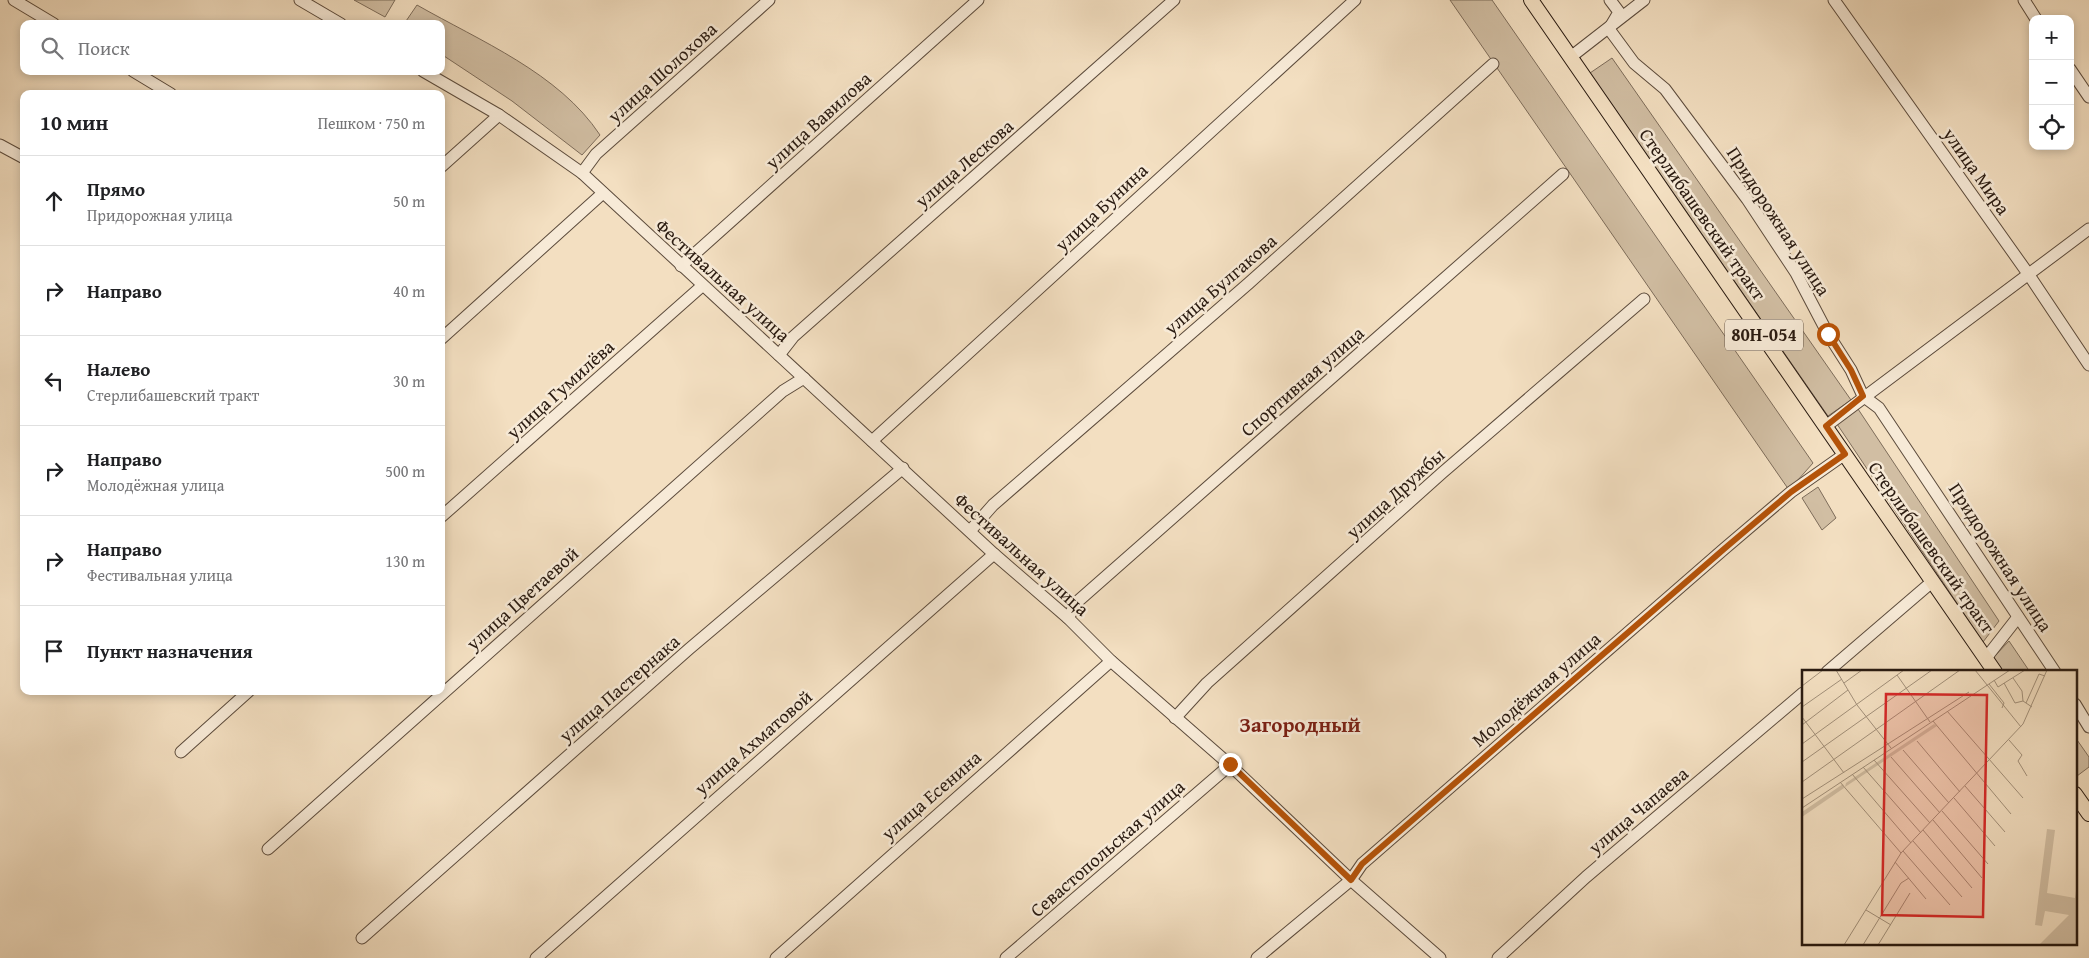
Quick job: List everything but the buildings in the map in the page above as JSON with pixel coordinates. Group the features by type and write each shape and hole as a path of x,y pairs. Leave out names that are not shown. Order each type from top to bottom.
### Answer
{"main road":[{"name":"Стерлибашевский тракт","path":"1531,0 1572,56 1994,670"},
{"path":"2076,795 2089,814"}],"street":[{"path":"14,0 47,20"},
{"path":"300,0 334,20"},
{"name":"улица Шолохова","path":"582,173 596,154 769,0"},
{"name":"улица Вавилова","path":"681,266 978,0"},
{"name":"улица Лескова","path":"779,354 793,337 1174,0"},
{"name":"улица Бунина","path":"872,441 1355,0"},
{"path":"1609,29 1618,12 1610,0"},
{"path":"1572,56 1644,0"},
{"name":"улица Мира","path":"1834,0 2028,275 2089,365"},
{"path":"2024,0 2033,15"},
{"name":"Придорожная улица","path":"1609,29 1634,63 1665,89 1747,199 1796,273 1828,334 1851,370 1863,396 1879,408 2054,670"},
{"name":"улица Булгакова","path":"970,532 993,505 1249,283 1493,64"},
{"path":"140,75 164,90"},
{"name":"Фестивальная улица","path":"431,75 499,115 582,173 994,554 1068,618 1111,661 1174,718 1230,764 1351,880 1440,958"},
{"path":"2074,75 2089,97"},
{"path":"445,163 499,115"},
{"path":"0,145 20,156"},
{"name":"Спортивная улица","path":"1068,618 1077,602 1563,174"},
{"path":"445,335 604,193"},
{"path":"1826,426 1863,396 2089,229"},
{"name":"улица Гумилёва","path":"445,514 702,286"},
{"name":"улица Дружбы","path":"1174,718 1207,683 1442,474 1644,299"},
{"name":"улица Цветаевой","path":"445,692 783,392 804,378"},
{"name":"Молодёжная улица","path":"1257,958 1351,880 1362,864 1724,549 1791,492 1845,454"},
{"name":"улица Пастернака","path":"362,938 682,655 903,468"},
{"name":"улица Ахматовой","path":"536,958 994,554"},
{"path":"1829,670 1933,581"},
{"path":"1986,658 2018,617"},
{"name":"улица Есенина","path":"776,958 1111,661"},
{"name":"улица Чапаева","path":"1498,958 1586,877 1802,694"},
{"path":"181,752 244,695"},
{"name":"улица Цветаевой","path":"268,849 441,695"},
{"path":"2076,706 2089,727"},
{"name":"Севастопольская улица","path":"1006,958 1230,764"}],"shaded area":[{"path":"354,0 395,0 385,17"},
{"path":"1450,0 1492,0 1813,463 1789,490"},
{"path":"417,5 444,20 407,20"},
{"path":"445,20 517,60 541,76 583,113 600,135 582,155 512,101 445,57"},
{"path":"1612,58 1851,400 1828,416 1590,73"},
{"path":"1858,409 1999,621 1983,642 1837,424"},
{"path":"1818,487 1836,518 1822,530 1802,498"},
{"path":"2009,641 2029,670 2000,670 1992,659"},
{"path":"2076,738 2089,757 2089,767 2077,776"}],"district":[{"name":"Загородный","path":"1300,725"}],"route":[{"path":"1230,764 1351,880 1362,864 1724,549 1791,492 1845,454 1826,426 1863,396 1851,370 1828,334"}]}
